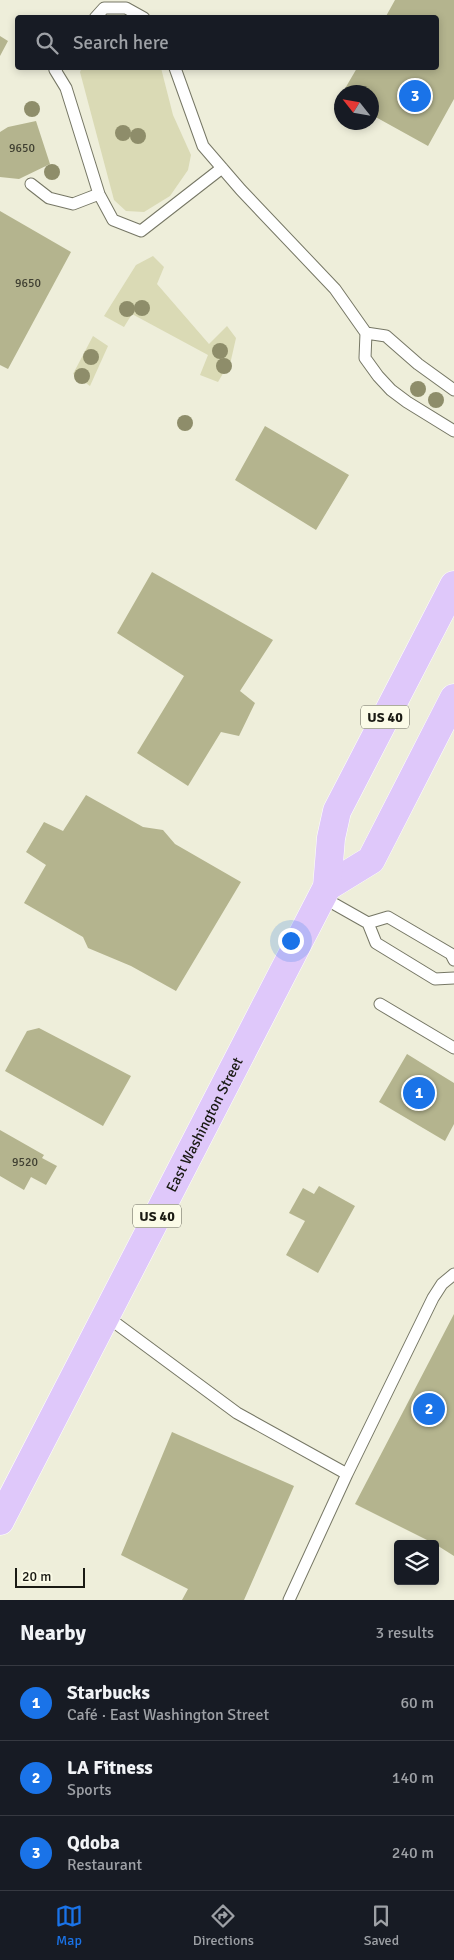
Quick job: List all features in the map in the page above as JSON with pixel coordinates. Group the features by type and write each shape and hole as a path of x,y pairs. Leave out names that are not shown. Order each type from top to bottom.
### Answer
{"main road":[{"name":"East Washington Street","path":"0,1521 324,892 331,838 337,811 454,585"},
{"path":"324,892 371,860 454,698"}],"lane":[{"path":"98,15 104,8 126,8 139,15"},
{"path":"55,70 66,88 99,194 113,220 141,231 222,168"},
{"path":"175,70 203,146 335,289 366,332 365,358 378,376 407,402 454,431"},
{"path":"32,184 49,198 73,204 99,194"},
{"path":"366,332 386,336 418,364 454,390"},
{"path":"324,892 368,923 376,943 435,979 454,978"},
{"path":"368,923 388,916 451,954 454,960"},
{"path":"380,1004 454,1048"},
{"path":"289,1600 347,1474 434,1298 442,1284 454,1274"},
{"path":"106,1316 237,1413 347,1474"}],"green space":[{"path":"81,70 162,70 173,115 191,155 188,170 170,196 144,212 126,211 114,200"},
{"path":"153,256 164,267 157,284 209,344 227,326 236,338 231,360 218,382 200,375 208,355 132,314 124,327 104,316 136,265"},
{"path":"93,336 108,346 90,386 73,374"}],"building":[{"path":"395,0 454,0 454,99 428,146 379,119 379,85 347,85 356,70 439,70 439,15 387,15"},
{"path":"0,36 8,41 0,56"},
{"path":"36,121 50,164 19,179 0,177 0,132 8,127"},
{"path":"0,211 71,252 8,369 0,365"},
{"path":"265,426 349,475 316,530 235,480"},
{"path":"152,572 273,640 240,691 255,703 239,736 221,732 188,786 137,753 184,676 117,633"},
{"path":"86,795 143,827 163,830 175,844 241,882 176,991 131,966 88,948 83,937 24,903 46,865 26,852 44,822 63,831"},
{"path":"39,1028 131,1076 103,1126 5,1071 27,1031"},
{"path":"407,1054 454,1083 454,1124 445,1141 379,1102"},
{"path":"0,1130 44,1155 42,1158 57,1166 46,1185 31,1177 24,1190 0,1176"},
{"path":"319,1186 355,1206 318,1273 286,1255 305,1221 289,1213 303,1188 314,1194"},
{"path":"454,1314 454,1556 439,1547 439,1540 427,1540 355,1504"},
{"path":"172,1432 294,1486 244,1600 182,1600 188,1589 121,1555"}],"place":[{"name":"Qdoba","path":"415,96"},
{"name":"Starbucks","path":"419,1093"},
{"name":"LA Fitness","path":"429,1409"}]}
